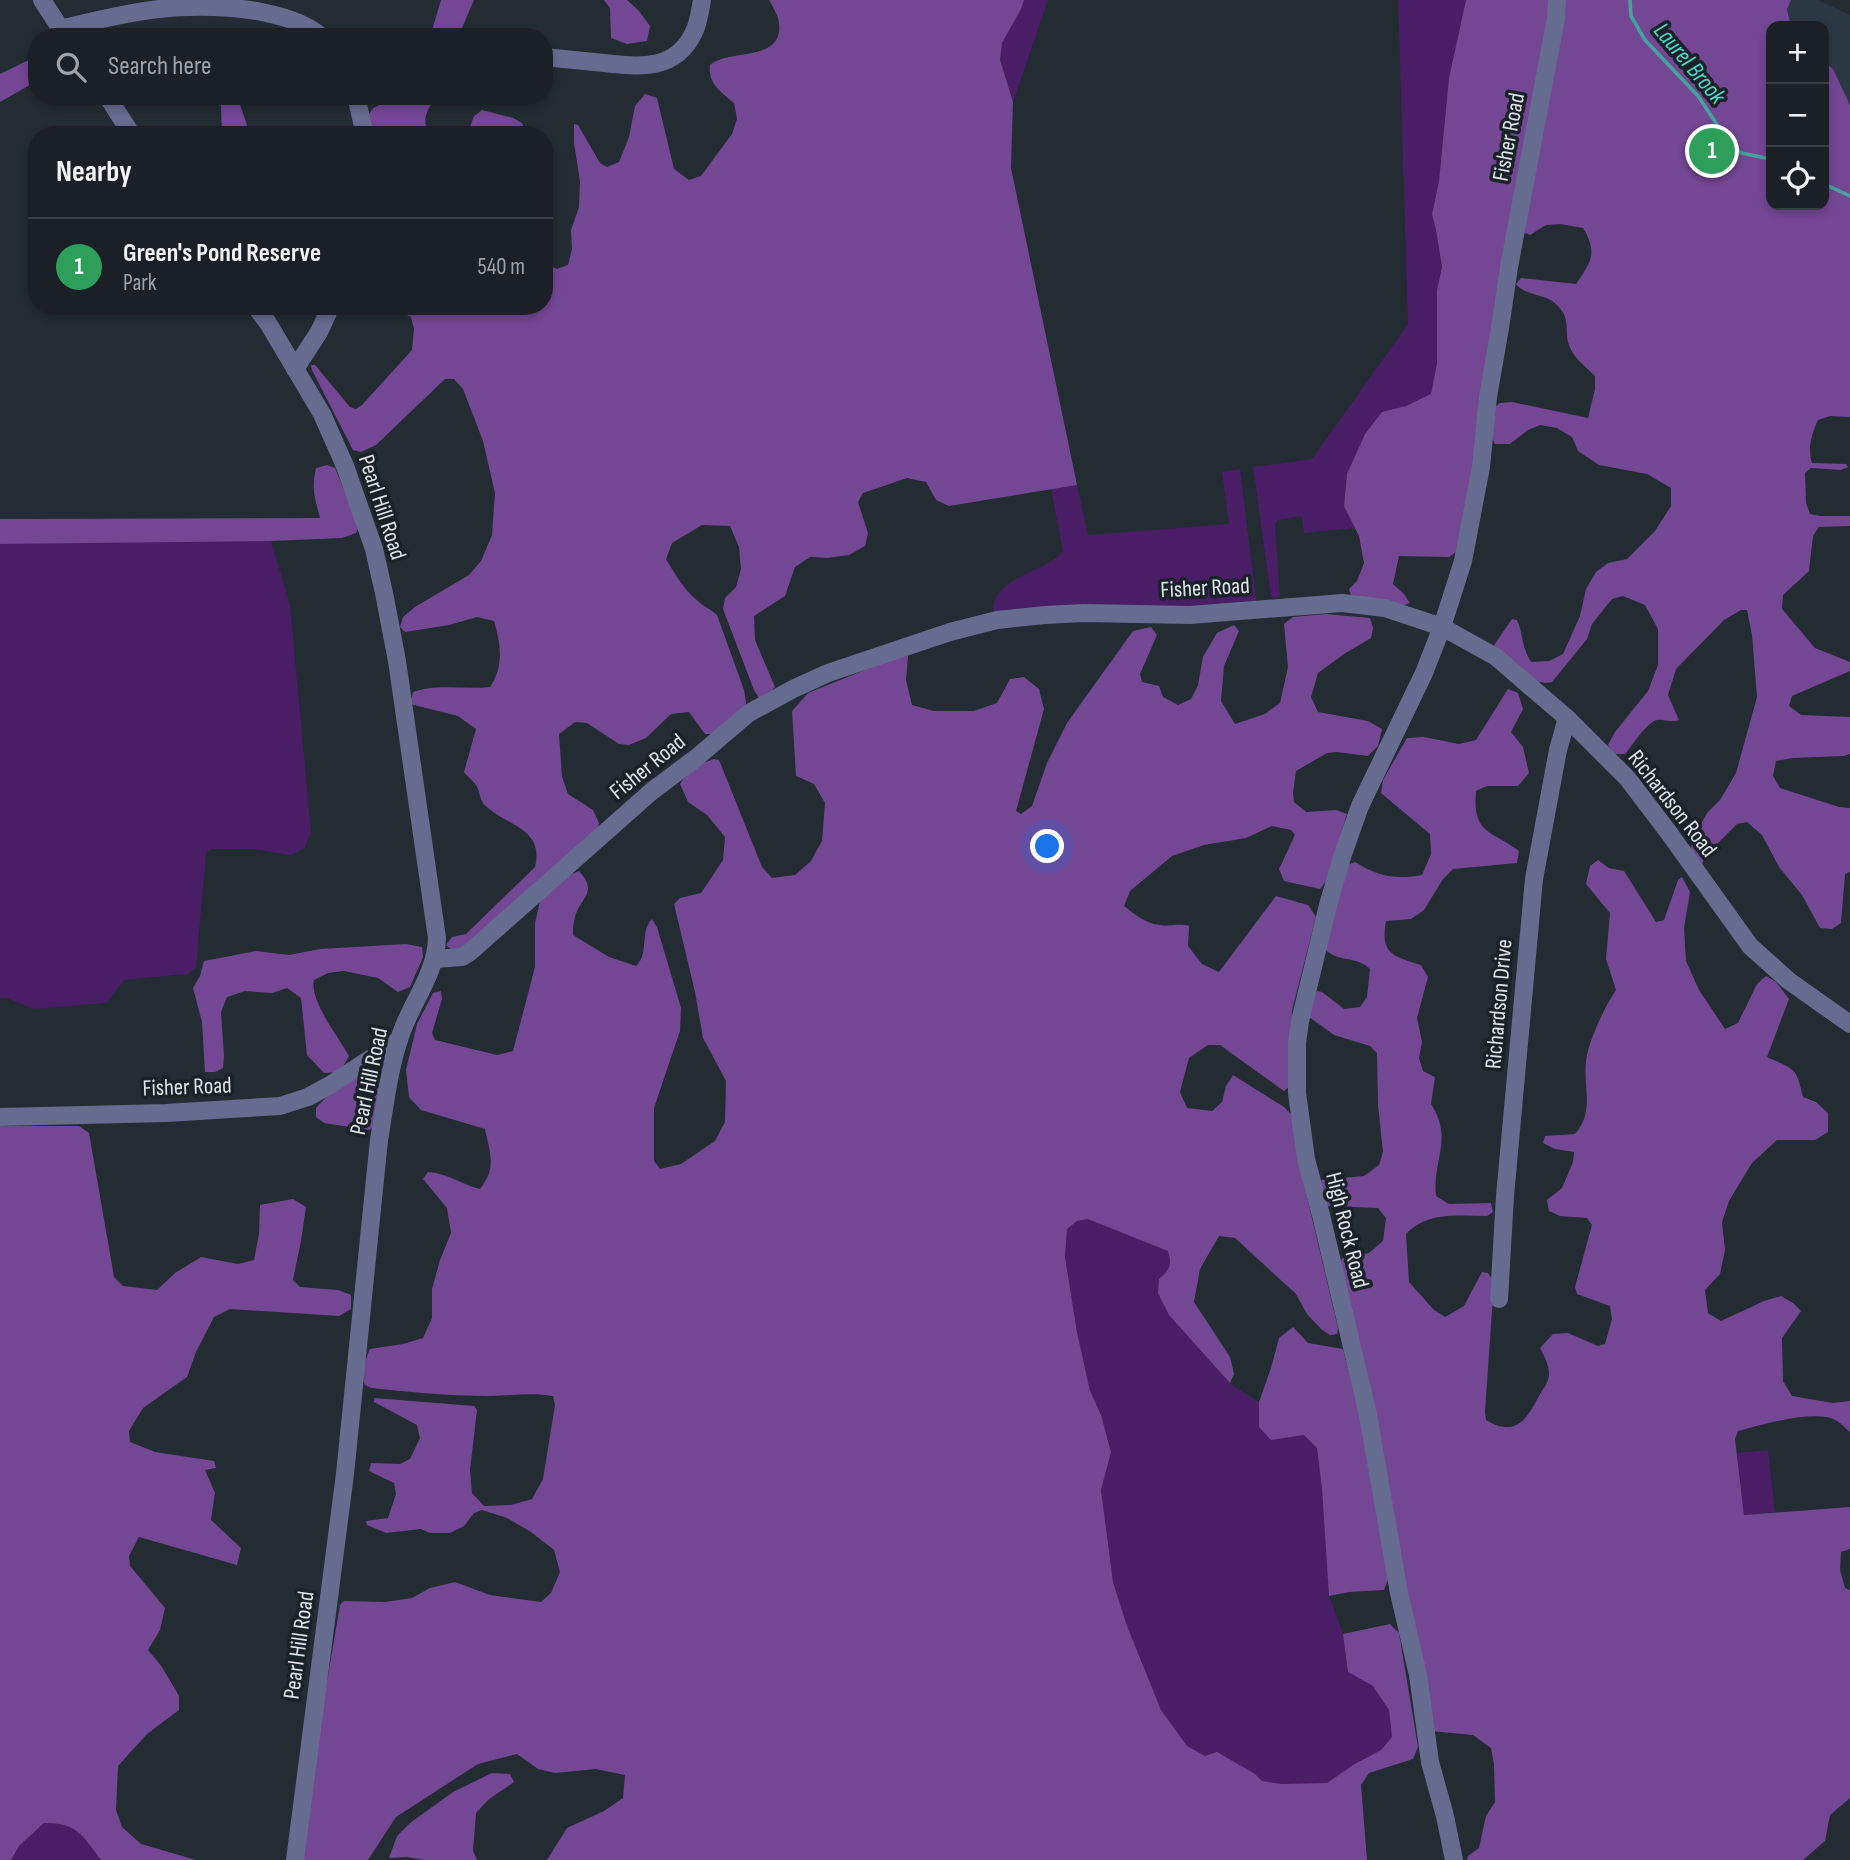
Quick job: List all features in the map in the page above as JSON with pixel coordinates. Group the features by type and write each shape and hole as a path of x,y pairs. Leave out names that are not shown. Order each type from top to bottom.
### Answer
{"street":[{"path":"42,0 60,28"},
{"path":"553,58 629,66 664,62 676,55 690,40 702,0"},
{"name":"Fisher Road","path":"435,959 462,957 475,948 652,791 749,713 816,678 864,659 997,620 1045,615 1191,615 1342,603 1385,608 1442,627 1472,521 1508,267 1556,19 1557,0"},
{"path":"78,28 128,12 194,4 235,7 275,15 309,28"},
{"path":"113,105 126,126"},
{"path":"362,105 364,126"},
{"name":"Pearl Hill Road","path":"262,315 322,414 345,466 377,560 397,661 438,938 435,959 399,1040 379,1140 346,1462 295,1860"},
{"path":"295,369 327,315"},
{"name":"Richardson Road","path":"1442,627 1496,657 1567,718 1628,779 1750,946 1788,981 1850,1024"},
{"name":"High Rock Road","path":"1442,627 1408,709 1360,806 1343,854 1300,1021 1297,1093 1308,1170 1318,1202 1368,1415 1399,1593 1418,1675 1430,1762 1454,1860"},
{"name":"Richardson Drive","path":"1499,1298 1505,1196 1534,879 1558,750 1567,718"},
{"name":"Fisher Road","path":"0,1117 166,1113 280,1106 324,1089 399,1040"}],"shaded area":[{"path":"441,0 474,0 462,28 433,28"},
{"path":"604,0 627,0 639,11 650,26 647,41 627,44 611,38 610,8"},
{"path":"769,0 1024,0 1002,43 1000,60 1013,102 1011,168 1077,485 949,506 936,500 926,482 907,478 863,493 858,502 868,533 865,546 849,555 810,557 795,567 785,596 754,616 755,640 775,687 769,694 759,698 723,609 725,598 736,587 741,569 739,547 730,526 702,525 672,543 666,559 693,597 717,615 744,690 745,710 712,734 705,734 689,712 671,714 646,738 629,745 619,744 587,723 575,722 559,734 562,777 568,794 593,810 599,823 597,830 463,949 452,950 446,945 452,937 466,934 535,867 537,855 535,845 524,831 485,806 477,787 464,772 476,729 458,716 410,704 413,692 422,689 490,687 498,671 500,655 494,621 477,617 449,625 405,632 400,627 403,617 415,607 469,575 481,561 492,535 495,493 483,441 463,389 454,379 445,379 376,445 361,452 353,450 311,365 315,365 350,407 356,409 412,350 414,329 411,317 407,315 553,315 553,267 557,269 568,265 572,249 571,230 579,207 580,181 574,124 578,125 600,163 607,167 619,162 629,137 635,106 645,94 657,98 674,169 689,180 701,176 732,134 737,119 734,103 713,82 710,65 718,60 766,49 773,44 778,36 779,26"},
{"path":"1024,0 1048,0 1013,102 1000,56 1005,36"},
{"path":"1398,0 1466,0 1449,78 1439,181 1432,214 1442,267 1437,290 1437,363 1431,395 1406,406 1382,412 1365,434 1347,474 1344,506 1355,528 1304,533 1302,516 1278,520 1275,524 1280,596 1271,597 1253,467 1312,459 1408,324"},
{"path":"1466,0 1552,0 1477,450 1456,552 1449,557 1399,556 1393,584 1410,603 1399,607 1351,596 1349,589 1357,581 1364,563 1359,536 1344,506 1347,474 1365,434 1382,412 1406,406 1431,394 1437,363 1437,290 1442,267 1432,214 1439,181 1449,78"},
{"path":"1564,0 1791,0 1787,9 1790,21 1766,21 1766,210 1829,210 1829,65 1850,105 1850,417 1830,416 1818,420 1810,447 1812,463 1846,464 1848,467 1841,470 1811,468 1805,473 1806,503 1810,514 1850,516 1850,526 1819,527 1813,536 1809,571 1783,595 1782,609 1815,648 1850,662 1850,671 1792,696 1789,706 1801,715 1850,717 1850,754 1776,761 1773,776 1780,788 1850,808 1850,872 1845,874 1841,923 1832,929 1820,928 1802,895 1779,867 1762,835 1747,822 1737,824 1705,856 1702,865 1690,851 1707,813 1720,800 1736,773 1757,697 1752,635 1747,610 1741,610 1724,620 1676,669 1668,695 1679,720 1653,722 1625,754 1613,754 1608,745 1615,732 1648,691 1658,665 1658,629 1645,605 1623,596 1612,599 1592,624 1587,639 1552,682 1534,681 1492,648 1512,619 1517,620 1531,662 1549,661 1563,654 1580,616 1586,589 1596,572 1608,563 1627,559 1655,531 1671,506 1671,488 1647,474 1599,465 1578,451 1572,437 1557,428 1540,425 1528,430 1510,444 1495,444 1492,438 1493,409 1500,403 1512,402 1588,418 1595,389 1595,376 1572,352 1562,311 1548,299 1525,291 1516,284 1521,278 1576,284 1591,257 1588,237 1583,228 1560,224 1546,225 1530,235 1525,233 1523,226"},
{"path":"1791,0 1818,0 1850,15 1850,105 1829,65 1829,21 1790,21 1787,8"},
{"path":"28,60 28,86 0,102 0,74"},
{"path":"220,105 240,105 247,126 222,126"},
{"path":"379,105 431,105 426,126 369,126 368,116 373,108"},
{"path":"482,110 513,118 524,126 470,126 474,116"},
{"path":"327,465 335,468 359,526 356,533 342,538 0,544 0,519 320,518 314,483 316,468"},
{"path":"1240,469 1256,600 1254,604 1005,614 994,611 995,602 1005,587 1050,562 1063,551 1051,489 1077,485 1088,535 1229,524 1222,472"},
{"path":"271,541 290,605 311,831 305,848 291,855 252,849 212,849 206,853 196,968 187,974 124,980 107,1003 34,1009 0,998 0,544"},
{"path":"1326,614 1370,618 1373,628 1371,638 1318,673 1311,697 1318,712 1368,721 1382,729 1378,746 1368,756 1327,753 1296,771 1294,802 1306,812 1336,810 1347,814 1326,881 1320,889 1284,881 1279,869 1295,835 1291,830 1272,826 1246,838 1204,845 1172,856 1130,891 1124,906 1150,923 1189,926 1188,946 1202,964 1219,972 1276,896 1308,905 1316,917 1292,1010 1289,1087 1284,1091 1220,1045 1208,1045 1189,1058 1180,1092 1187,1108 1212,1111 1222,1102 1226,1086 1233,1075 1284,1107 1293,1116 1303,1180 1338,1328 1337,1334 1330,1335 1321,1329 1307,1314 1296,1294 1235,1238 1219,1236 1200,1269 1194,1302 1230,1357 1234,1374 1230,1383 1169,1315 1158,1293 1159,1279 1169,1267 1168,1251 1088,1219 1077,1221 1067,1229 1065,1257 1090,1391 1101,1415 1111,1452 1101,1490 1113,1582 1127,1626 1161,1710 1187,1746 1205,1756 1217,1752 1262,1781 1281,1784 1327,1783 1381,1750 1392,1737 1389,1710 1373,1686 1348,1672 1343,1634 1390,1624 1399,1633 1418,1747 1413,1759 1369,1773 1361,1785 1367,1860 547,1860 567,1828 604,1811 623,1798 625,1775 596,1769 555,1773 538,1769 517,1754 478,1764 396,1817 368,1860 301,1860 316,1747 340,1605 344,1601 385,1602 412,1598 430,1588 455,1582 490,1595 541,1602 551,1593 560,1572 554,1550 507,1518 482,1510 474,1513 464,1526 450,1533 430,1533 421,1529 386,1533 367,1525 366,1521 388,1518 396,1494 394,1483 369,1471 371,1463 400,1464 410,1459 420,1438 417,1425 374,1402 374,1398 474,1406 477,1410 470,1470 472,1493 484,1506 511,1505 532,1499 543,1479 555,1405 553,1396 545,1395 443,1395 371,1388 365,1385 364,1367 370,1349 423,1338 432,1318 432,1289 451,1233 447,1208 423,1179 428,1172 435,1173 480,1189 489,1174 490,1153 485,1129 421,1110 409,1097 406,1070 417,1024 433,993 441,991 442,999 432,1033 435,1040 497,1055 513,1051 535,967 535,923 540,901 567,876 579,871 588,885 588,890 577,910 573,935 609,957 636,966 643,955 646,930 652,919 657,927 681,1008 680,1031 654,1108 654,1161 660,1169 681,1164 715,1141 725,1122 726,1081 703,1038 674,904 680,898 701,893 723,860 725,837 707,815 688,802 680,784 690,768 714,759 719,760 762,867 772,878 795,875 811,861 822,841 825,803 814,784 796,776 792,711 808,693 897,657 908,656 906,680 912,705 934,711 974,711 997,703 1010,679 1024,677 1039,689 1044,709 1016,811 1021,814 1032,806 1047,763 1067,723 1133,631 1151,627 1157,635 1140,674 1142,682 1159,686 1163,697 1178,705 1191,699 1198,685 1203,657 1217,633 1234,625 1239,631 1224,666 1221,701 1235,724 1265,714 1280,703 1288,667 1284,624 1293,617"},
{"path":"1508,689 1518,693 1523,709 1511,732 1523,747 1529,773 1518,786 1487,786 1476,791 1476,805 1480,823 1519,851 1517,863 1453,869 1443,879 1424,910 1411,919 1386,921 1387,947 1396,956 1421,965 1428,977 1417,1018 1422,1042 1419,1058 1423,1071 1435,1077 1431,1104 1441,1128 1436,1196 1449,1204 1491,1203 1493,1212 1487,1216 1434,1218 1424,1221 1406,1234 1409,1282 1434,1310 1445,1317 1464,1306 1482,1272 1488,1273 1494,1282 1485,1412 1486,1420 1496,1425 1513,1426 1530,1411 1549,1377 1547,1363 1540,1348 1553,1334 1568,1333 1598,1346 1605,1344 1612,1319 1610,1306 1577,1294 1575,1287 1592,1225 1587,1218 1560,1216 1549,1211 1547,1200 1562,1188 1573,1162 1574,1152 1555,1149 1543,1143 1545,1136 1575,1134 1585,1117 1587,1053 1598,1024 1616,990 1606,959 1610,913 1586,884 1590,866 1598,860 1609,868 1624,871 1656,922 1664,920 1678,880 1682,877 1690,892 1684,928 1686,961 1699,990 1725,1029 1738,1023 1757,984 1766,976 1776,982 1789,999 1767,1057 1793,1070 1803,1097 1816,1102 1828,1113 1828,1132 1815,1140 1777,1140 1752,1163 1729,1201 1722,1222 1725,1250 1720,1274 1705,1290 1708,1313 1721,1321 1781,1296 1793,1303 1801,1311 1782,1338 1783,1381 1792,1396 1833,1403 1850,1401 1850,1432 1837,1421 1816,1416 1738,1431 1735,1439 1744,1515 1850,1507 1850,1549 1841,1552 1840,1570 1845,1588 1850,1590 1850,1798 1830,1815 1825,1841 1803,1860 1467,1860 1468,1856 1479,1848 1486,1816 1495,1802 1491,1748 1473,1735 1430,1731 1339,1262 1343,1258 1369,1253 1383,1241 1386,1218 1378,1208 1327,1206 1321,1180 1364,1176 1379,1165 1383,1152 1378,1105 1377,1053 1370,1046 1334,1035 1309,1017 1317,991 1344,1009 1360,1007 1367,997 1370,969 1359,962 1335,956 1325,949 1347,865 1355,862 1387,876 1422,875 1431,854 1430,834 1381,793 1383,780 1407,738 1424,737 1459,744 1476,740"},
{"path":"406,944 422,947 423,957 410,987 398,992 378,978 344,971 328,973 314,980 320,1008 349,1056 340,1072 324,1073 307,1055 301,998 287,988 272,993 245,991 227,997 221,1012 223,1068 215,1072 205,1072 202,1022 193,988 204,961 256,951 289,955 320,949"},
{"path":"377,1069 380,1080 372,1128 369,1130 324,1123 316,1117 316,1108 322,1101 352,1080"},
{"path":"0,1126 79,1126 89,1133 114,1277 123,1286 157,1290 175,1273 201,1257 238,1264 254,1260 259,1234 260,1205 293,1199 306,1207 293,1280 300,1287 338,1290 351,1295 351,1309 339,1316 230,1309 214,1317 187,1377 143,1408 129,1431 130,1442 155,1452 214,1461 216,1468 205,1470 215,1493 211,1520 241,1548 237,1565 139,1537 129,1556 130,1566 165,1608 160,1630 148,1650 162,1667 179,1696 179,1710 147,1734 118,1766 116,1810 122,1827 141,1844 196,1860 101,1860 84,1837 72,1828 44,1823 19,1846 11,1860 0,1860"},
{"path":"1088,1219 1168,1251 1169,1267 1159,1279 1229,1383 1259,1402 1259,1426 1304,1435 1317,1448 1329,1596 1343,1634 1348,1671 1373,1686 1389,1710 1392,1737 1381,1750 1327,1783 1281,1784 1262,1781 1255,1774 1205,1756 1187,1747 1161,1710 1127,1626 1113,1582 1101,1490 1111,1451 1101,1415 1090,1392 1065,1257 1067,1229 1077,1221"},
{"path":"1293,1327 1308,1343 1343,1349 1362,1424 1388,1579 1384,1590 1329,1596 1317,1448 1304,1435 1271,1440 1259,1427 1259,1402 1279,1338"},
{"path":"1768,1450 1775,1512 1744,1515 1737,1453"},
{"path":"492,1773 510,1774 514,1782 488,1800 476,1813 473,1851 477,1860 389,1858 397,1836 410,1823 453,1792"},
{"path":"44,1823 72,1828 89,1843 101,1860 11,1860 19,1846"}],"waterway":[{"name":"Laurel Brook","path":"1630,0 1631,16 1645,40 1698,96 1722,132 1741,153 1766,158"},
{"name":"Laurel Brook","path":"1829,186 1850,196"}],"place":[{"name":"Green's Pond Reserve","path":"1712,151"}]}
